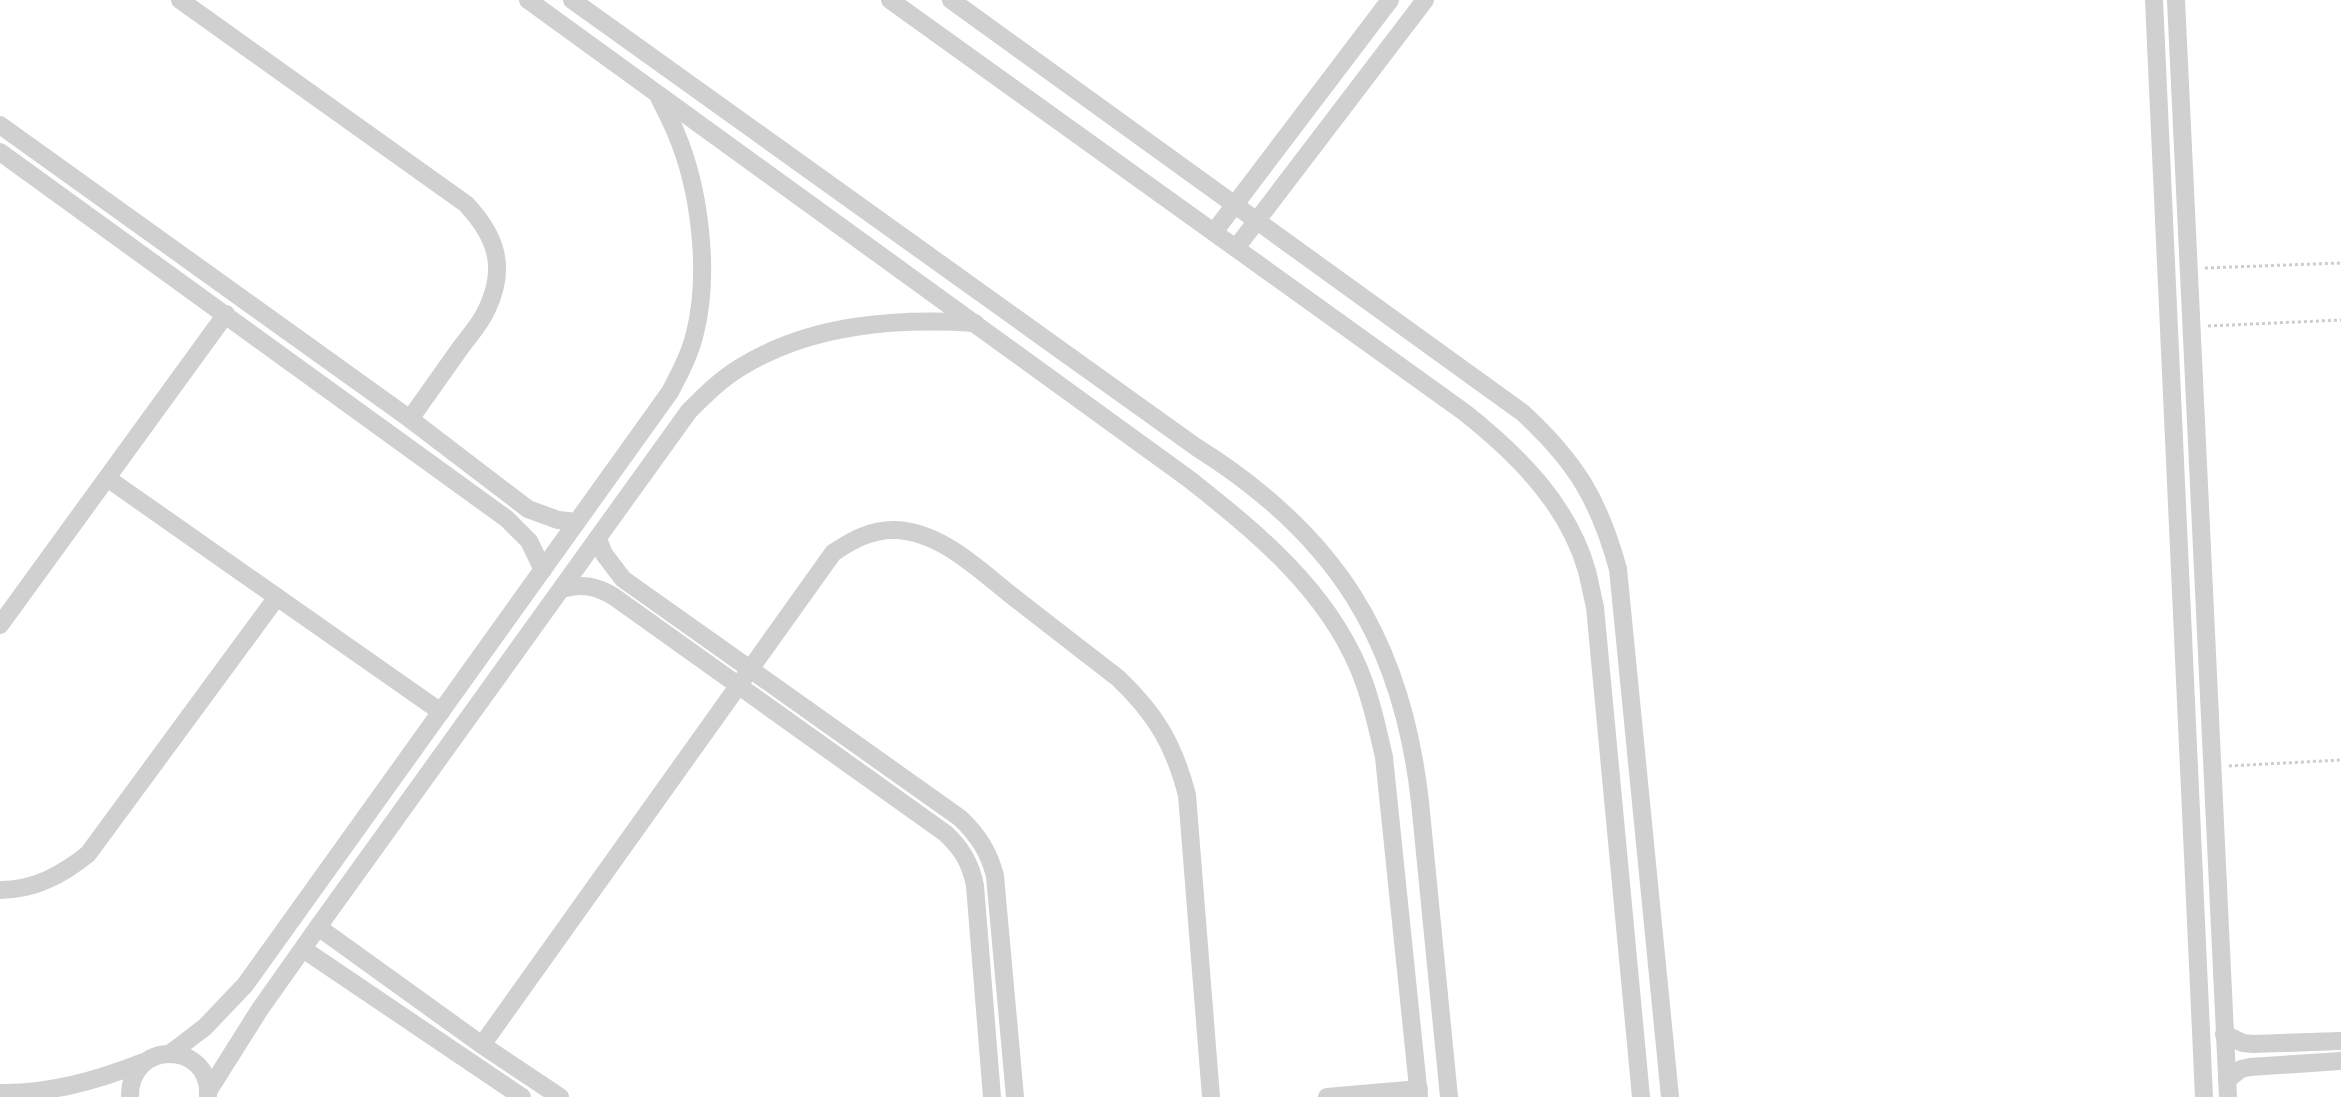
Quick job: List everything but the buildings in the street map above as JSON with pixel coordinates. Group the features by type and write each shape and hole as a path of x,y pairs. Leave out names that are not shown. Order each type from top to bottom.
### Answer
{"street":[{"path":"180,0 466,204 482,222 493,243 498,266 495,289 487,311 410,419"},
{"path":"528,0 1180,472 1272,548 1303,580 1331,616 1358,667 1371,702 1384,757 1419,1093 1327,1097"},
{"path":"572,0 1186,440 1233,470 1276,504 1328,560 1353,596 1375,634 1392,674 1408,726 1415,758 1420,802 1449,1097"},
{"path":"890,0 1464,412 1503,442 1554,501 1573,534 1587,570 1595,608 1641,1097"},
{"path":"951,0 1523,413 1575,467 1594,499 1608,533 1620,579 1670,1097"},
{"path":"1214,232 1390,0"},
{"path":"1236,248 1425,0"},
{"path":"2154,0 2204,1097"},
{"path":"2176,0 2227,1089"},
{"path":"0,1093 37,1091 92,1081 153,1057 171,1053 205,1027 245,985 670,392 685,364 695,333 700,301 701,269 695,202 677,134 657,94"},
{"path":"0,125 410,419 528,509 558,520 577,522"},
{"path":"0,152 507,519 529,541 543,570"},
{"path":"0,625 226,314"},
{"path":"208,1094 260,1009 689,411 713,387 740,367 769,351 800,340 843,329 887,322 931,320 975,323"},
{"path":"107,478 441,712"},
{"path":"482,1045 833,553 851,540 873,532 895,530 917,533 955,552 1118,678 1156,719 1170,743 1187,795 1211,1097"},
{"path":"598,539 608,560 623,579 960,818 979,838 995,876 1015,1097"},
{"path":"562,588 583,585 604,591 945,833 964,854 975,886 992,1097"},
{"path":"0,890 32,886 52,878 71,868 88,854 277,597"},
{"path":"318,927 482,1045 560,1097"},
{"path":"303,949 522,1097"},
{"path":"2224,1034 2253,1044 2341,1041"},
{"path":"171,1053 189,1059 197,1065 203,1072 208,1094"},
{"path":"2227,1089 2234,1074 2250,1067 2341,1061"},
{"path":"130,1097 133,1077 144,1062"}],"path":[{"path":"2189,268 2341,262"},
{"path":"2191,326 2341,321"},
{"path":"2212,767 2341,760"}]}
